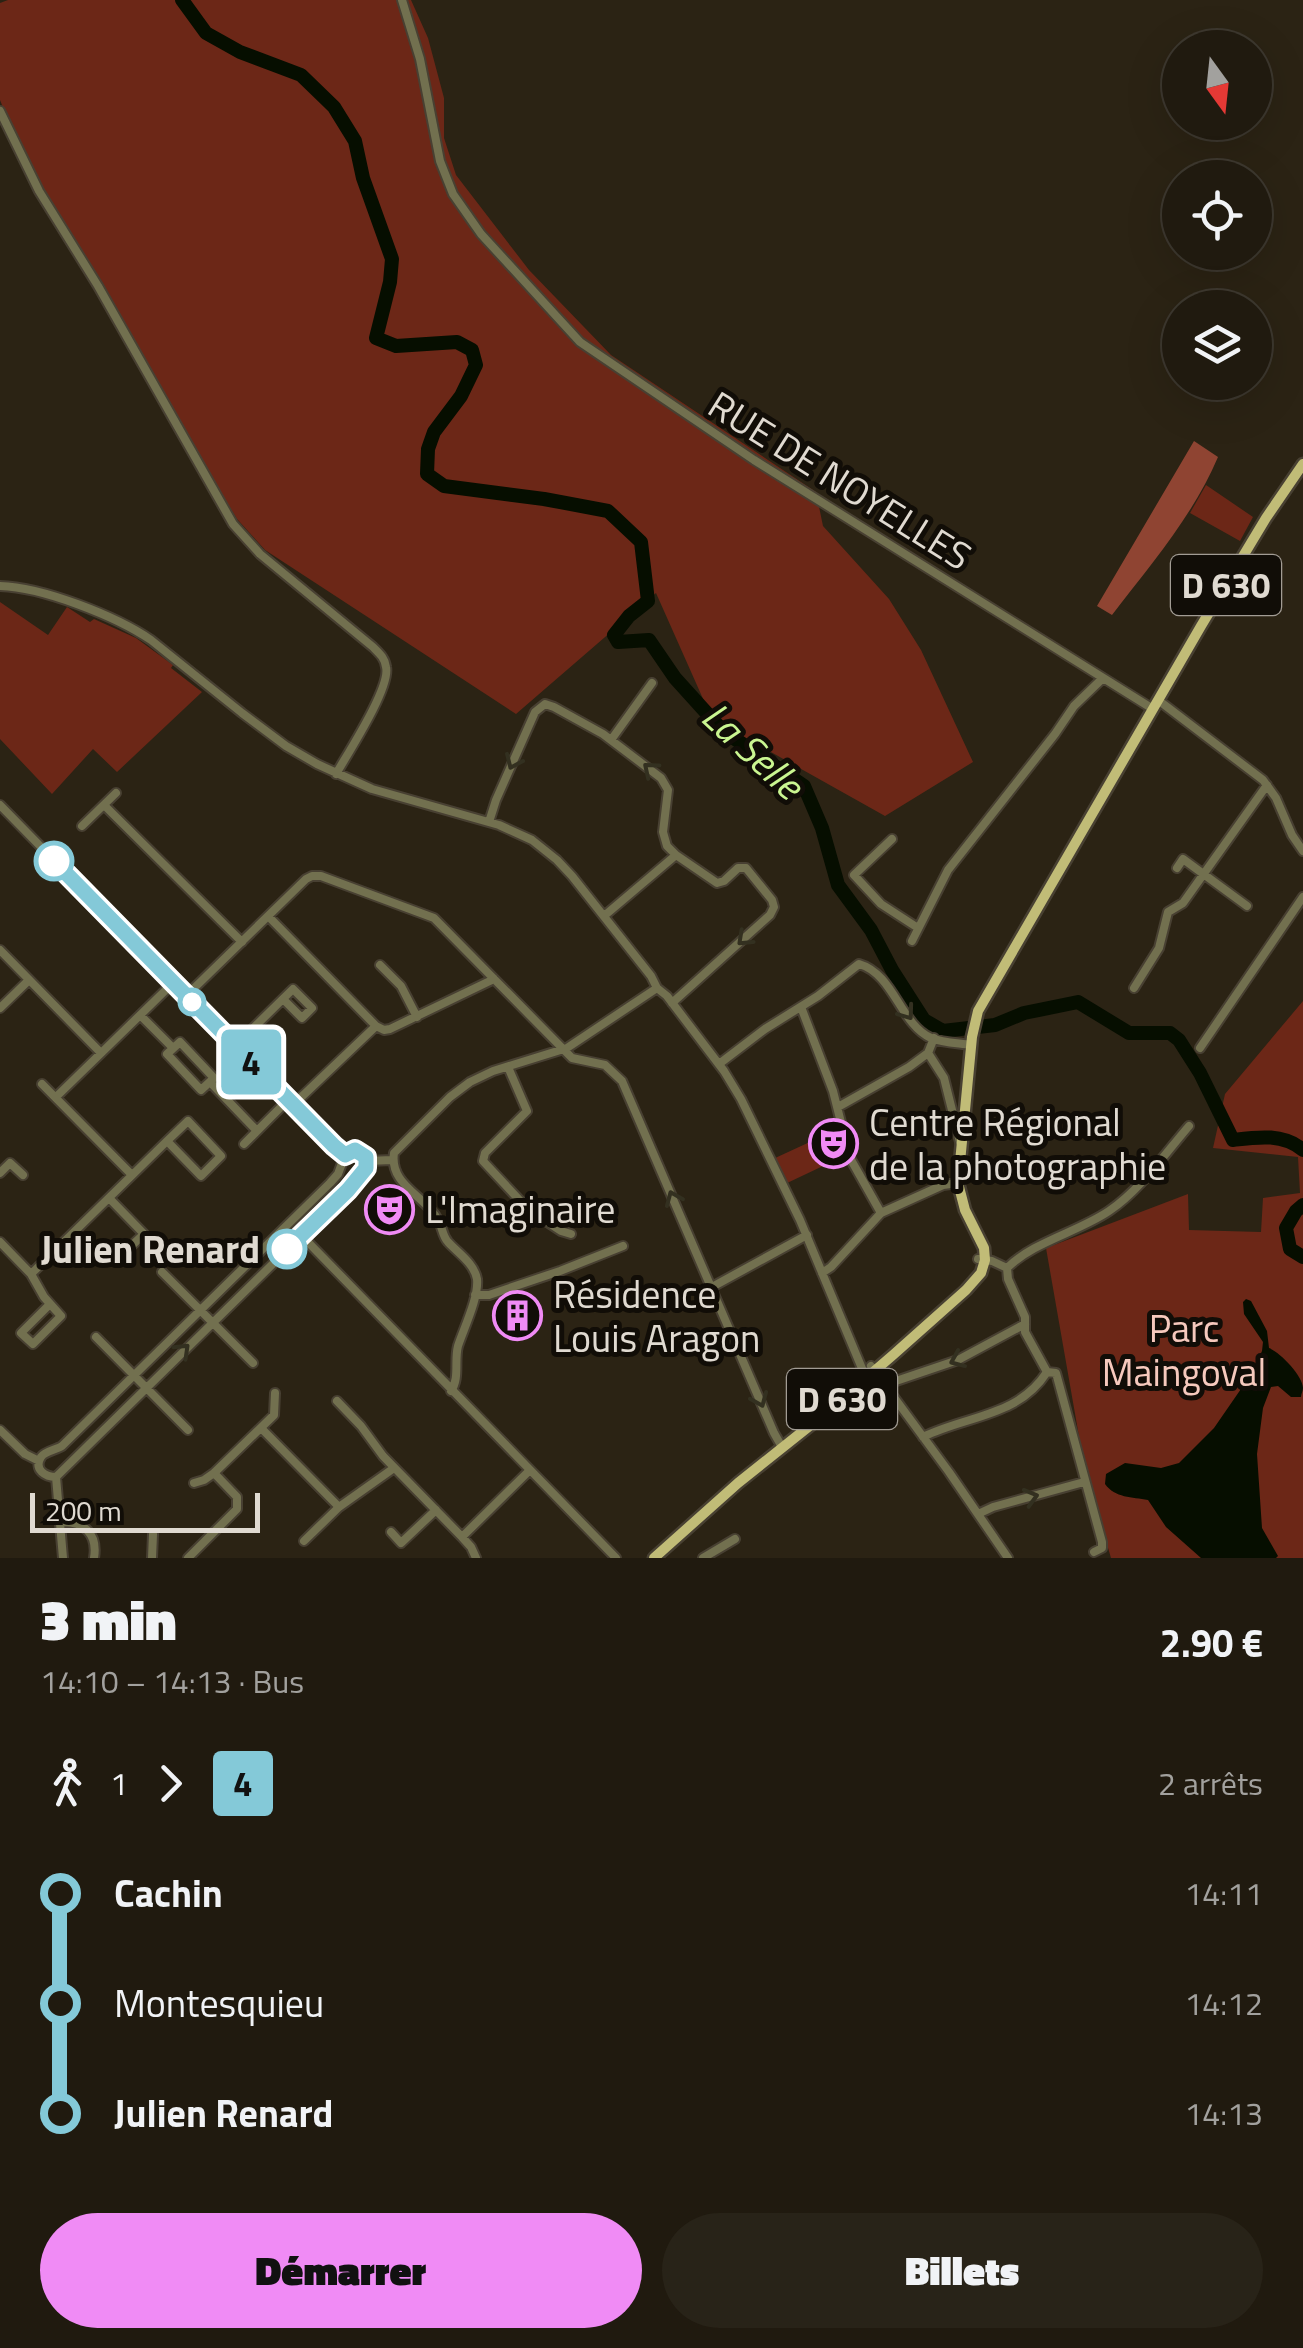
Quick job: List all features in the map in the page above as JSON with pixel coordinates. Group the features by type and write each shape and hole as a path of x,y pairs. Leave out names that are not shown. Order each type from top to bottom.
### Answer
{"main road":[{"name":"D 630","path":"645,1558 659,1554 781,1444 971,1285 981,1272 984,1248 972,1226 958,1182 971,1041 982,1003 1266,518 1303,464"}],"street":[{"name":"RUE DE NOYELLES","path":"402,0 448,185 471,222 574,337 744,454 1103,678 1156,705 1249,768 1267,785"},
{"path":"0,111 39,192 102,293 238,530 260,554 385,662 387,673 381,693 336,774"},
{"path":"0,586 46,593 135,630 286,746 336,774 380,792 520,834 572,876 719,1064 741,1099 869,1372 885,1386 923,1436 1008,1558"},
{"path":"912,941 948,870 1074,706 1103,678"},
{"path":"611,740 652,683"},
{"path":"488,822 535,712 542,706 554,706 649,766 666,783 663,835 669,849 717,884 743,866 772,900 774,910 672,1004"},
{"path":"1134,988 1158,951 1168,912 1183,903 1267,785 1303,850"},
{"path":"82,826 116,792"},
{"path":"0,805 334,1146 348,1174 360,1174"},
{"path":"104,805 242,942"},
{"path":"892,839 854,875 881,904 918,928"},
{"path":"604,916 676,855"},
{"path":"1177,868 1183,859 1248,906"},
{"path":"186,996 312,876 432,916 563,1050 577,1061 606,1065 624,1086 781,1444"},
{"path":"1200,1048 1303,897"},
{"path":"268,916 376,1026 387,1030 494,979"},
{"path":"0,950 101,1053"},
{"path":"719,1064 862,964 876,974 916,1026 934,1038 971,1041"},
{"path":"380,965 400,984 416,1017"},
{"path":"0,1008 29,980"},
{"path":"56,1097 173,983"},
{"path":"451,1391 458,1349 477,1283 472,1268 445,1238 437,1218 399,1178 392,1160 395,1150 454,1093 481,1076 563,1050 657,988"},
{"path":"235,1046 283,999"},
{"path":"801,1007 838,1107 851,1162 881,1213"},
{"path":"140,1015 174,1048"},
{"path":"244,1144 376,1026"},
{"path":"838,1107 928,1053 934,1038"},
{"path":"180,1042 214,1078 202,1090 167,1054 174,1048 180,1042"},
{"path":"928,1053 945,1082 961,1146"},
{"path":"508,1066 527,1111 485,1153 484,1161 529,1209 571,1234"},
{"path":"210,1082 258,1130"},
{"path":"42,1084 132,1176"},
{"path":"31,1274 188,1121 221,1156 201,1176 168,1141"},
{"path":"1007,1268 1018,1258 1115,1206 1189,1126"},
{"path":"351,1151 359,1151 367,1161 348,1190 65,1469 56,1477 43,1474 39,1461 44,1454 62,1446 333,1180 351,1151"},
{"path":"367,1161 392,1160"},
{"path":"0,1172 10,1163 23,1176"},
{"path":"822,1272 881,1213 958,1182"},
{"path":"109,1198 144,1234 128,1250 122,1245"},
{"path":"712,1287 807,1235"},
{"path":"301,1236 616,1558"},
{"path":"474,1295 486,1296 623,1246"},
{"path":"2,1249 31,1274 61,1316 33,1344 21,1333 50,1304"},
{"path":"981,1259 1007,1268"},
{"path":"1007,1268 1025,1317 1026,1335 1048,1372"},
{"path":"162,1272 253,1363"},
{"path":"885,1386 958,1360 1025,1324"},
{"path":"96,1337 188,1430"},
{"path":"923,1436 1011,1406 1048,1372"},
{"path":"1048,1372 1056,1373 1102,1546 1096,1555 1082,1558"},
{"path":"194,1482 214,1473 261,1428 275,1412 275,1393"},
{"path":"337,1401 362,1426 382,1456 462,1536 476,1558"},
{"path":"261,1428 339,1507"},
{"path":"0,1430 25,1454 39,1461"},
{"path":"52,1451 64,1457 65,1469"},
{"path":"304,1542 339,1507 394,1468"},
{"path":"462,1536 530,1470"},
{"path":"188,1558 238,1506 236,1495 214,1473"},
{"path":"56,1477 63,1558"},
{"path":"978,1514 1084,1482"},
{"path":"391,1532 401,1543 436,1510"},
{"path":"60,1522 76,1523 87,1529 94,1539 94,1558"},
{"path":"152,1558 153,1534"},
{"path":"703,1558 735,1539"}],"green space":[{"path":"411,0 428,38 444,98 444,138 456,175 529,270 611,355 816,492 823,526 889,599 921,650 973,762 885,816 712,719 656,593 516,714 265,550 237,519 215,483 101,280 64,226 39,198 0,100 0,3"},
{"path":"1206,485 1253,517 1240,541 1190,513"},
{"path":"0,602 48,635 67,607 90,622 94,619 136,638 202,692 117,772 93,749 52,794 0,739"},
{"name":"Parc Maingoval","path":"1303,1001 1303,1558 1111,1558 1084,1465 1046,1248 1188,1194 1189,1230 1261,1232 1263,1198 1300,1193 1298,1157 1213,1148 1225,1094"},
{"path":"812,1141 823,1166 785,1184 773,1159"}],"shaded area":[{"path":"1194,441 1218,457 1208,479 1170,539 1112,615 1097,606"},
{"path":"1246,1299 1251,1301 1267,1331 1269,1348 1290,1365 1303,1388 1301,1397 1291,1397 1278,1386 1271,1387 1263,1408 1257,1454 1262,1528 1278,1556 1201,1558 1166,1527 1148,1500 1109,1489 1106,1474 1125,1463 1161,1468 1179,1463 1214,1428 1252,1373 1262,1351 1263,1342 1244,1314"}],"waterway":[{"name":"La Selle","path":"182,0 206,33 240,52 301,75 334,107 355,141 363,178 392,259 376,338 396,346 457,342 472,350 476,365 461,396 434,432 428,449 427,474 444,486 608,511 641,542 648,601 614,635 618,642 649,640 675,678 722,730 804,786 822,828 838,885 871,930 924,1020 943,1031 995,1025 1024,1013 1078,1002 1129,1033 1170,1033 1200,1073 1233,1140 1278,1139 1303,1150"},
{"name":"La Selle","path":"1303,1205 1286,1228 1290,1249 1303,1257"}],"bus line":[{"name":"4","path":"54,861 334,1146 345,1155 355,1150 366,1157 366,1168 348,1190 287,1249"}],"place":[{"name":"Centre Régional de la photographie","path":"834,1144"},
{"name":"L'Imaginaire","path":"390,1209"},
{"name":"Julien Renard","path":"287,1249"},
{"name":"Résidence Louis Aragon","path":"518,1316"}]}
